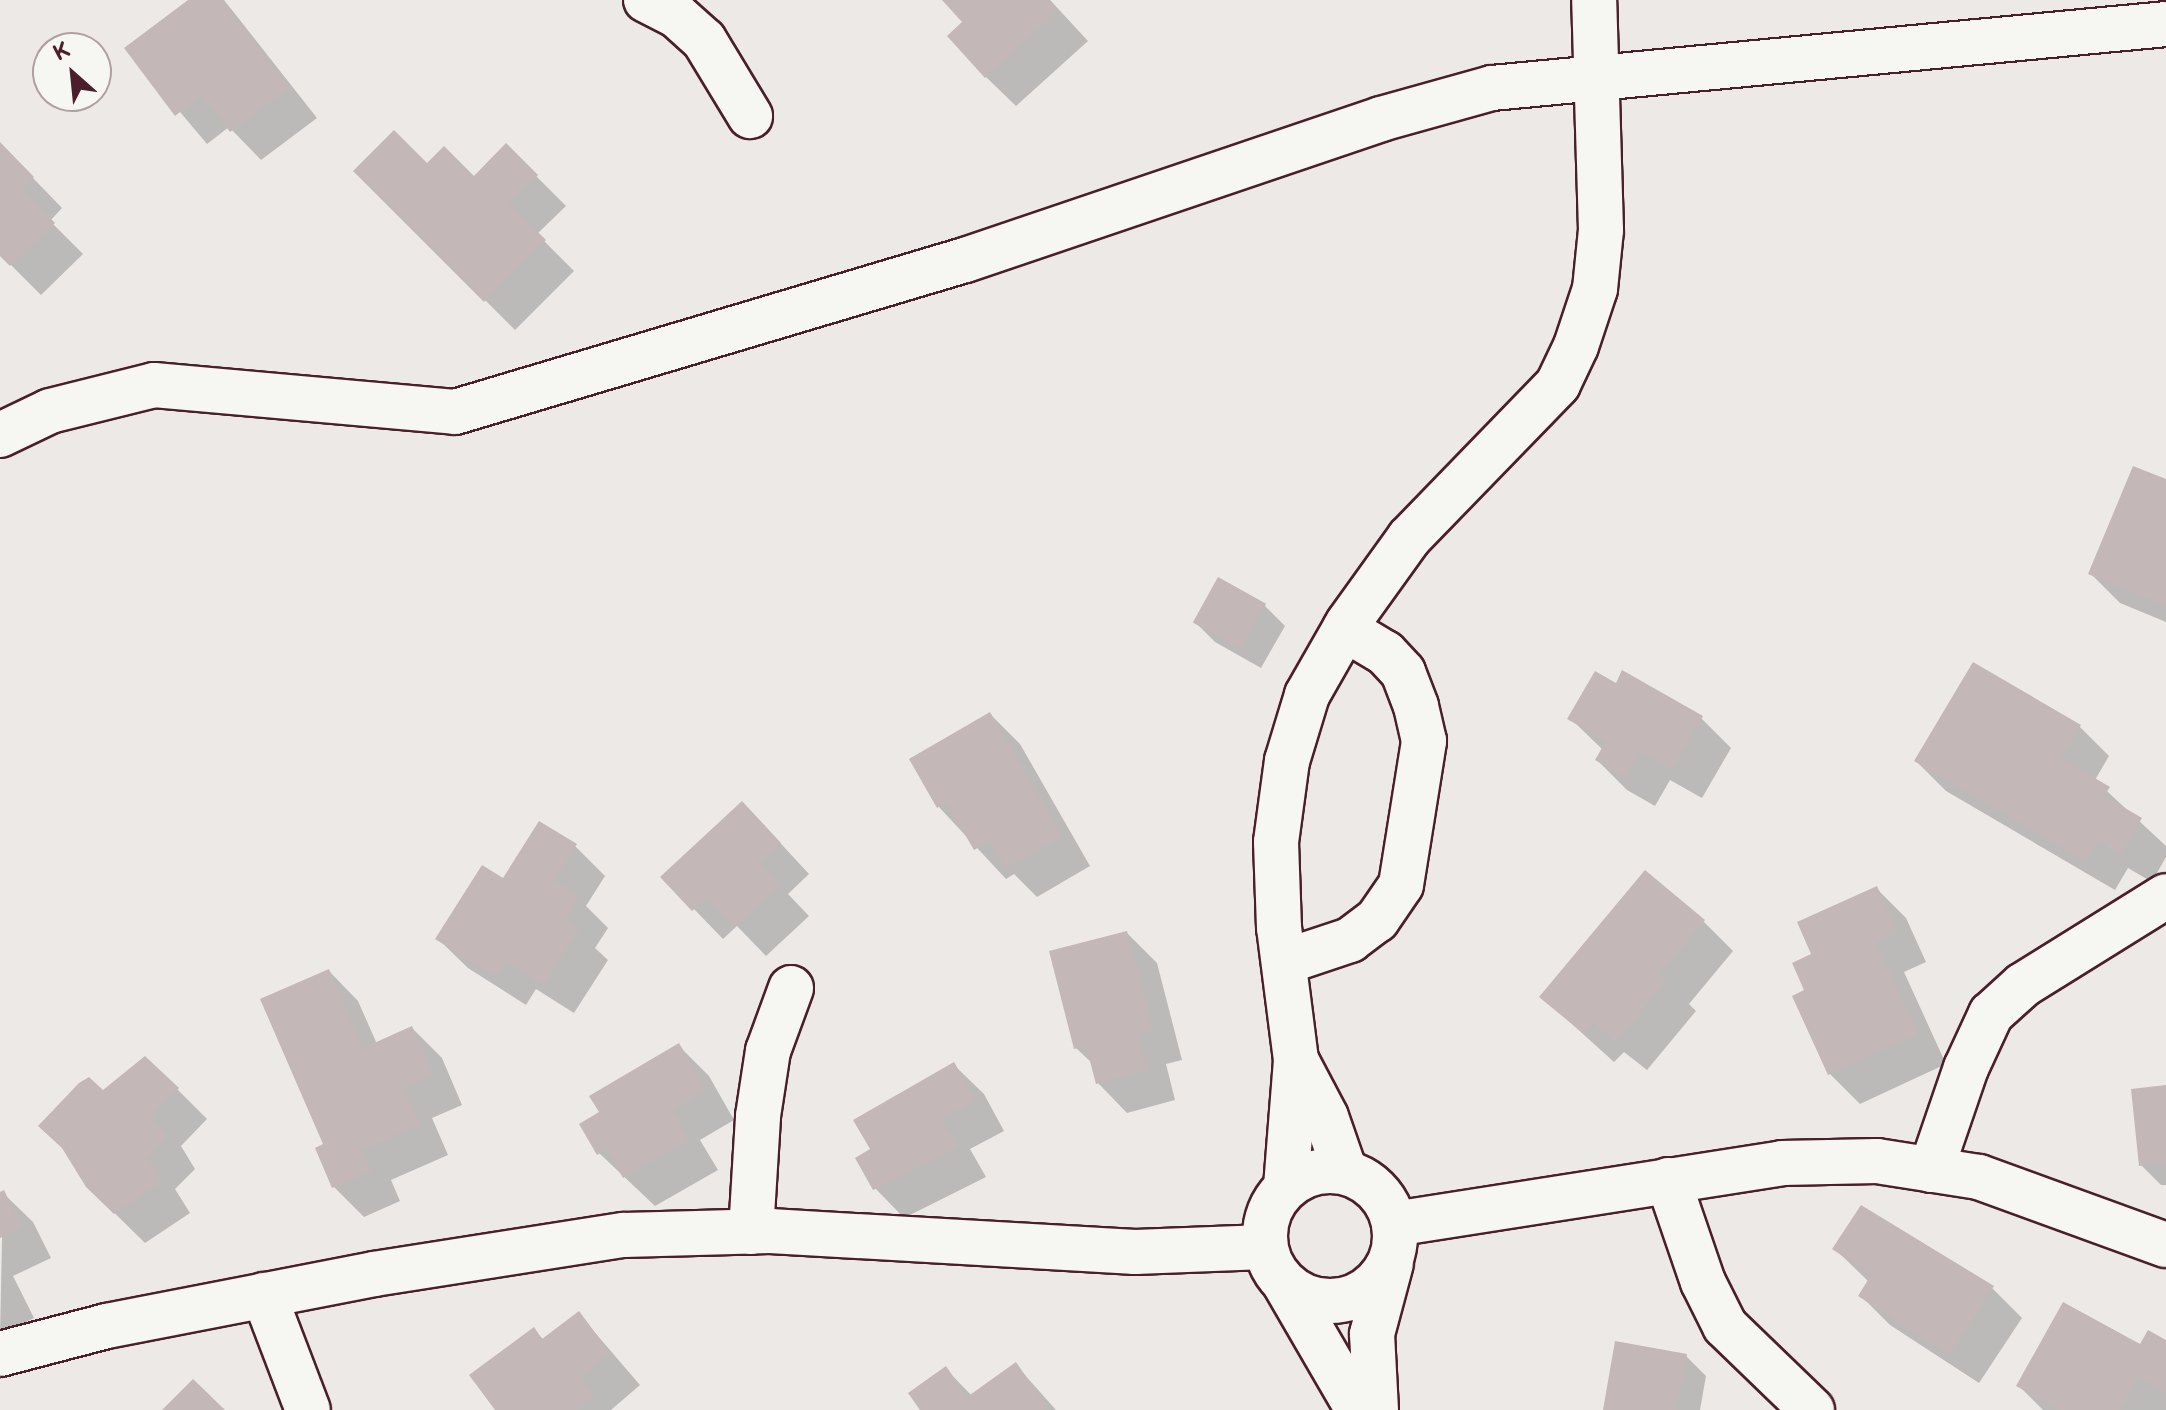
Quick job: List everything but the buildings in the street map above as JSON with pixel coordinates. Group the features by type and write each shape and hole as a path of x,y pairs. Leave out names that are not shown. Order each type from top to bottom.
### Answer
{"street":[{"path":"646,0 676,15 704,40 750,116"},
{"path":"1286,1187 1296,1060 1284,962 1276,842 1287,761 1307,695 1345,629 1409,538 1558,384 1576,346 1595,289 1601,230 1594,0"},
{"path":"0,435 50,411 154,385 455,412 965,260 1381,119 1492,88 1598,74 1712,68 2166,24"},
{"path":"1284,962 1350,940 1377,920 1401,885 1424,741 1416,706 1403,672 1385,653 1345,629"},
{"path":"1931,1170 1966,1068 1991,1014 2023,985 2166,896"},
{"path":"751,1232 758,1116 768,1051 791,988"},
{"path":"1296,1060 1326,1117 1345,1172"},
{"path":"1285,1284 1304,1296 1346,1299 1367,1291 1394,1240 1668,1180 1782,1163 1877,1161 1979,1177 2166,1245"},
{"path":"1358,1410 1265,1247 1272,1204 1286,1187 1304,1176 1345,1172 1382,1195 1394,1240 1372,1334 1376,1410"},
{"path":"1668,1180 1703,1282 1725,1326 1812,1410"},
{"path":"0,1354 264,1295 624,1235 751,1232 1135,1252 1265,1247"},
{"path":"264,1295 308,1410"}]}
